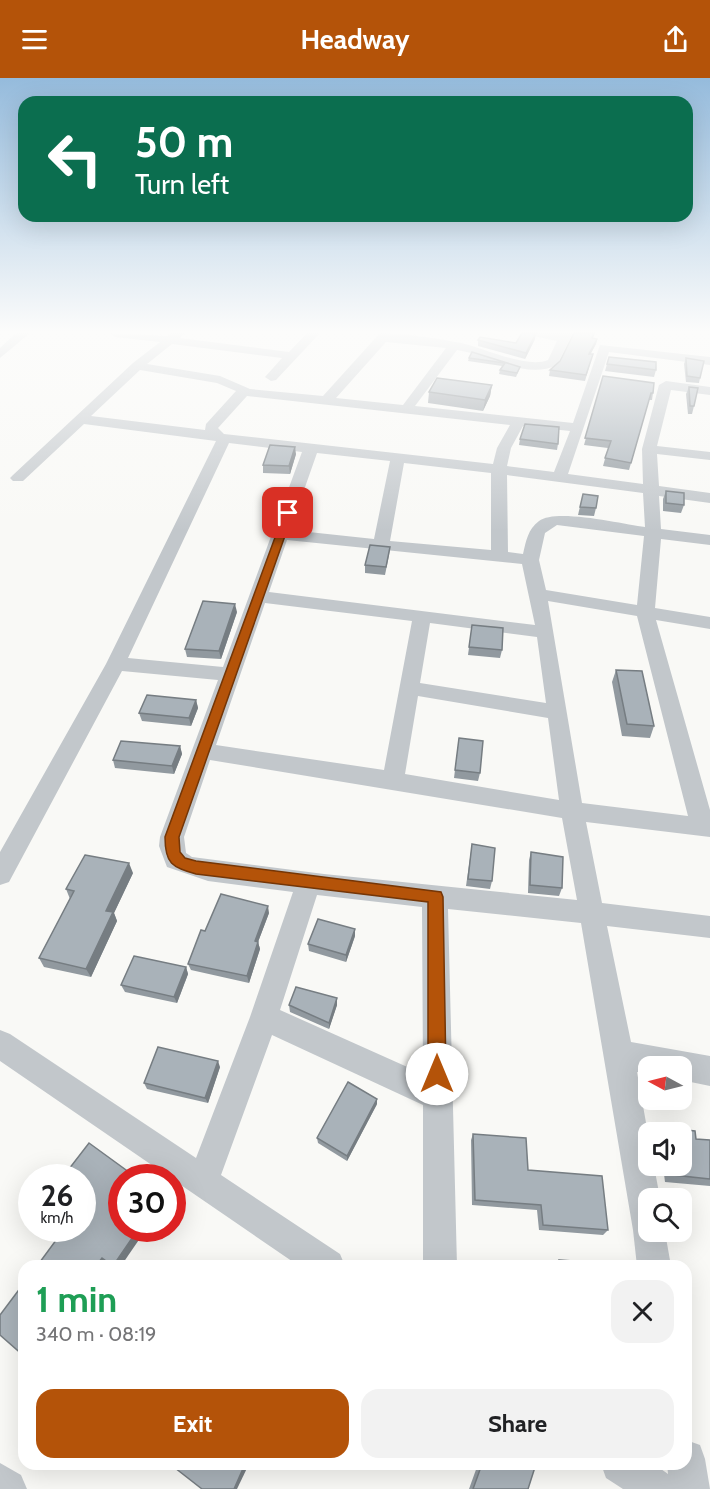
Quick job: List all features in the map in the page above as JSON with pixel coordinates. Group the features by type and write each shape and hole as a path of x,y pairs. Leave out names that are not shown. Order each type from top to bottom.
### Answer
{"street":[{"path":"18,478 101,399"},
{"path":"219,437 211,430 214,423 237,399"},
{"path":"299,399 578,428"},
{"path":"325,402 328,399"},
{"path":"405,411 414,399"},
{"path":"560,476 592,399"},
{"path":"203,751 393,780 572,811 706,827 645,612 653,532 649,488 649,449 658,399"},
{"path":"79,419 560,476 710,498"},
{"path":"500,556 500,469 504,448 518,423"},
{"path":"0,875 116,664 219,437"},
{"path":"311,448 172,837 171,846 176,860 196,868 308,883 590,911 710,927"},
{"path":"649,449 710,456"},
{"path":"381,545 398,458"},
{"path":"642,1188 619,1054 572,811 546,632 530,560 537,532 550,521 564,520 710,540"},
{"path":"281,534 530,560"},
{"path":"538,594 710,623"},
{"path":"257,596 546,632"},
{"path":"393,780 422,615"},
{"path":"116,664 230,674"},
{"path":"410,688 557,712"},
{"path":"203,1181 264,1017 308,883"},
{"path":"435,897 440,1260"},
{"path":"264,1017 437,1096"},
{"path":"0,1044 319,1260"},
{"path":"619,1054 710,1071"},
{"path":"650,1242 653,1260"},
{"path":"629,1470 657,1489"},
{"path":"687,1470 690,1489"},
{"path":"0,1482 7,1489"}],"building":[{"path":"596,399 649,399 631,463 605,458 611,441 585,438"},
{"path":"690,399 696,399 694,406 690,406"},
{"path":"525,424 559,427 558,444 520,439"},
{"path":"270,445 295,447 289,466 263,465"},
{"path":"666,491 684,493 684,505 666,503"},
{"path":"583,494 598,496 596,508 580,507"},
{"path":"370,545 390,547 386,567 365,565"},
{"path":"203,601 235,604 219,651 185,649"},
{"path":"472,625 503,628 502,650 469,647"},
{"path":"616,670 642,671 654,726 627,724"},
{"path":"147,695 196,700 189,718 139,713"},
{"path":"459,738 483,741 480,773 455,770"},
{"path":"121,741 180,746 172,766 113,760"},
{"path":"472,844 495,848 492,881 468,879"},
{"path":"531,852 563,857 562,888 530,885"},
{"path":"85,855 129,863 106,911 113,912 86,969 39,958 74,891 66,889"},
{"path":"221,894 268,906 255,941 258,942 247,976 188,964 201,930 205,931"},
{"path":"318,919 355,929 346,955 308,944"},
{"path":"134,956 186,967 174,997 121,985"},
{"path":"296,987 337,998 329,1023 289,1005"},
{"path":"158,1047 218,1061 205,1098 144,1083"},
{"path":"348,1082 377,1099 347,1156 317,1138"},
{"path":"692,1131 695,1131 696,1139 710,1140 710,1179 682,1176 692,1176"},
{"path":"473,1134 526,1138 528,1170 602,1176 608,1230 543,1225 541,1205 475,1200"},
{"path":"89,1143 118,1164 108,1164 108,1242 129,1242 117,1260 102,1258 100,1260 41,1260 55,1242 96,1242 96,1164 73,1164"},
{"path":"18,1291 18,1351 0,1335 0,1315"},
{"path":"178,1470 242,1470 234,1489 202,1489"},
{"path":"480,1470 534,1470 528,1489 473,1489"}],"route":[{"path":"288,513 172,837 172,854 181,863 196,868 435,897 437,1074"}]}
